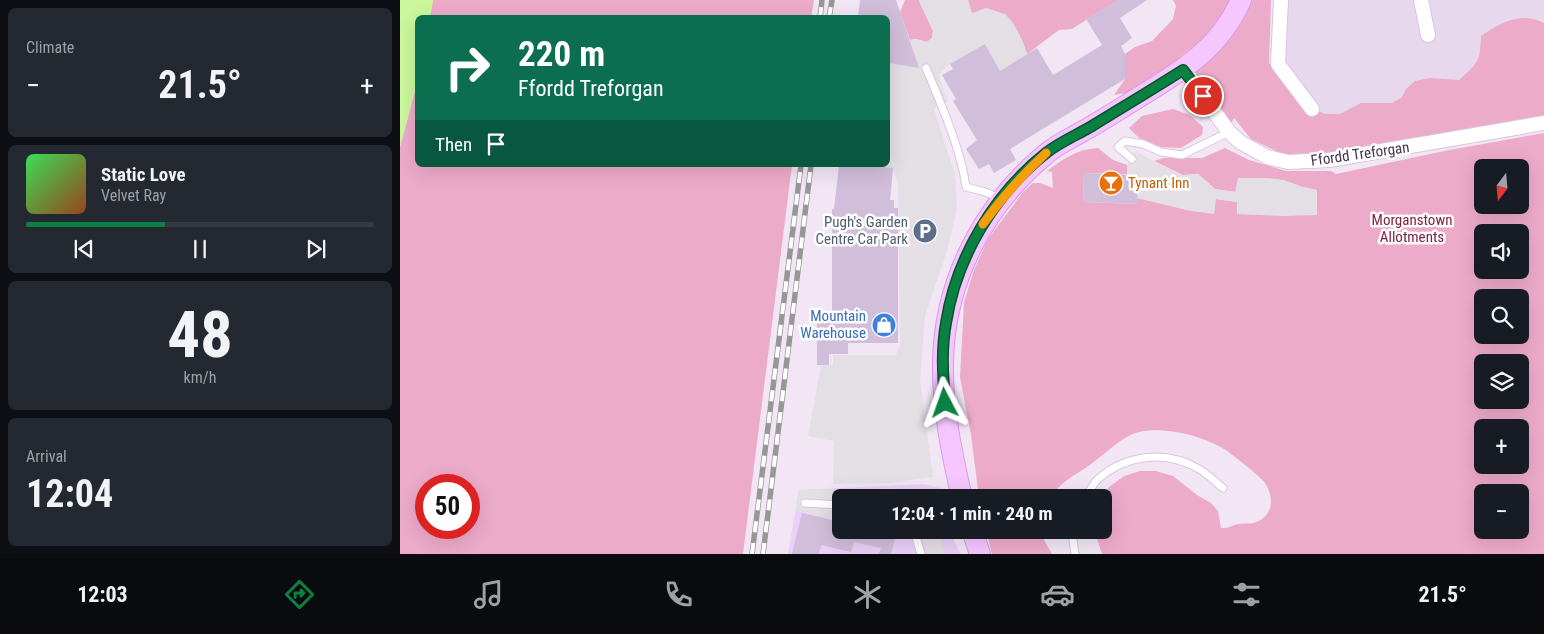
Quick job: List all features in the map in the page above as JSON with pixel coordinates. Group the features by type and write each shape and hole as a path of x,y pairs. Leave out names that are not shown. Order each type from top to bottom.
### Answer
{"main road":[{"path":"960,489 951,447 942,364 946,323 953,289 968,252 981,228 1002,198 1023,174 1048,152 1183,70 1203,54 1222,34 1234,16 1241,0"},
{"path":"975,539 980,554"}],"street":[{"path":"1281,0 1278,64 1312,109"},
{"path":"1421,0 1428,35"},
{"name":"Ffordd Treforgan","path":"1183,70 1229,132 1240,142 1268,157 1288,162 1329,160 1544,123"}],"lane":[{"path":"926,68 963,171 966,188 1002,198"},
{"path":"1132,159 1118,146 1126,141 1143,144 1161,152 1182,155 1229,132"},
{"path":"1092,489 1098,480 1117,467 1138,458 1155,456 1181,460 1200,469 1223,488"},
{"path":"805,503 832,505"},
{"path":"917,539 921,554"},
{"path":"1073,539 1075,554"}],"shaded area":[{"path":"400,0 433,0 430,15 415,15 415,91 400,147"},
{"name":"Pugh's Garden Centre Car Park","path":"919,0 968,0 972,13 986,8 1005,14 1013,23 1027,54 1000,71 985,44 950,64 938,75 948,101 934,109 955,175 957,210 947,251 925,316 920,380 933,477 891,483 833,484 834,441 808,436 821,365 833,365 833,355 896,355 900,345 898,183 893,168 884,167 890,167 890,63 918,68 910,40 916,39 927,42 932,38 933,31"},
{"path":"1281,0 1544,0 1544,55 1344,118 1312,109 1278,64"},
{"path":"1136,151 1158,164 1183,175 1198,174 1215,189 1235,192 1238,178 1267,178 1284,180 1317,190 1317,215 1237,214 1237,202 1216,199 1214,214 1192,211 1137,198 1138,175 1127,174 1127,165"},
{"path":"924,484 943,489 832,489 832,539 954,539 961,554 788,554 799,490"},
{"path":"900,488 900,489 850,489"},
{"path":"832,489 832,520 795,511 799,490"},
{"path":"923,539 941,539 945,554 927,554"}],"green space":[{"path":"433,0 814,0 812,15 430,15"},
{"path":"905,0 922,0 919,1 933,31 932,38 927,42 916,39 910,40 900,12"},
{"path":"968,0 1118,0 1072,29 1059,30 1027,54 1018,33 1005,14 971,13"},
{"path":"1173,0 1233,0 1200,42 1182,55 1154,83 1138,91 1114,95 1125,79 1125,54 1135,47 1152,41 1173,19 1176,6"},
{"path":"1241,0 1271,0 1269,64 1278,64 1312,109 1326,114 1340,114 1361,103 1392,103 1401,98 1406,89 1415,81 1430,78 1459,80 1470,70 1479,57 1481,36 1503,23 1519,18 1527,18 1544,23 1544,123 1288,162 1276,151 1251,139 1234,118 1228,130 1183,69"},
{"path":"415,91 415,167 792,167 743,554 400,554 400,147"},
{"path":"1173,109 1190,115 1203,127 1202,135 1181,148 1161,147 1139,138 1129,128 1142,116"},
{"name":"Morganstown Allotments","path":"1544,133 1544,554 1102,554 1097,539 1112,539 1112,489 1108,489 1124,476 1140,471 1156,471 1173,476 1197,495 1211,503 1218,511 1221,528 1237,524 1254,523 1268,512 1271,501 1268,489 1262,479 1252,470 1215,444 1194,436 1171,431 1149,430 1127,437 1057,489 978,489 971,435 960,377 964,302 974,270 988,239 1023,192 1033,183 1040,183 1053,188 1052,172 1047,171 1083,150 1098,148 1113,160 1127,165 1127,174 1084,173 1083,202 1137,204 1137,198 1192,211 1214,213 1215,199 1238,202 1237,214 1317,215 1316,190 1303,187 1235,192 1215,189 1198,174 1183,175 1154,161 1163,158 1202,158 1225,148 1249,160 1286,171 1331,171 1336,174 1449,150"},
{"path":"988,539 1044,539 1052,554 992,554"}],"building":[{"path":"860,0 896,0 919,68 890,63 890,15 858,15"},
{"path":"1118,0 1147,0 1120,18 1132,38 1121,46 1125,54 1125,79 1010,149 1016,160 994,173 989,164 979,169 966,149 977,140 953,101 956,99 942,75 953,69 950,64 985,44 1000,71 1037,48 1053,75 1102,45 1086,19"},
{"path":"839,167 893,168 890,200 894,200 894,208 898,208 898,343 848,343 848,354 829,354 829,365 817,365 817,320 832,319 832,209 834,209"},
{"path":"1084,173 1138,175 1137,204 1083,202"},
{"path":"802,513 832,520 832,539 895,539 891,554 879,554 881,548 854,542 851,552 821,545 819,554 792,554"}],"railway":[{"path":"820,15 822,0"},
{"path":"830,15 832,0"},
{"path":"752,554 801,167"},
{"path":"763,554 811,167"}],"slow traffic":[{"path":"983,224 1023,174 1046,153"}],"place":[{"name":"Tynant Inn","path":"1111,183"},
{"name":"Pugh's Garden Centre Car Park","path":"925,231"},
{"name":"Mountain Warehouse","path":"884,325"}],"route":[{"path":"945,403 942,364 946,323 953,289 968,252 981,228 1002,198 1023,174 1048,152 1183,70 1203,96"}]}
